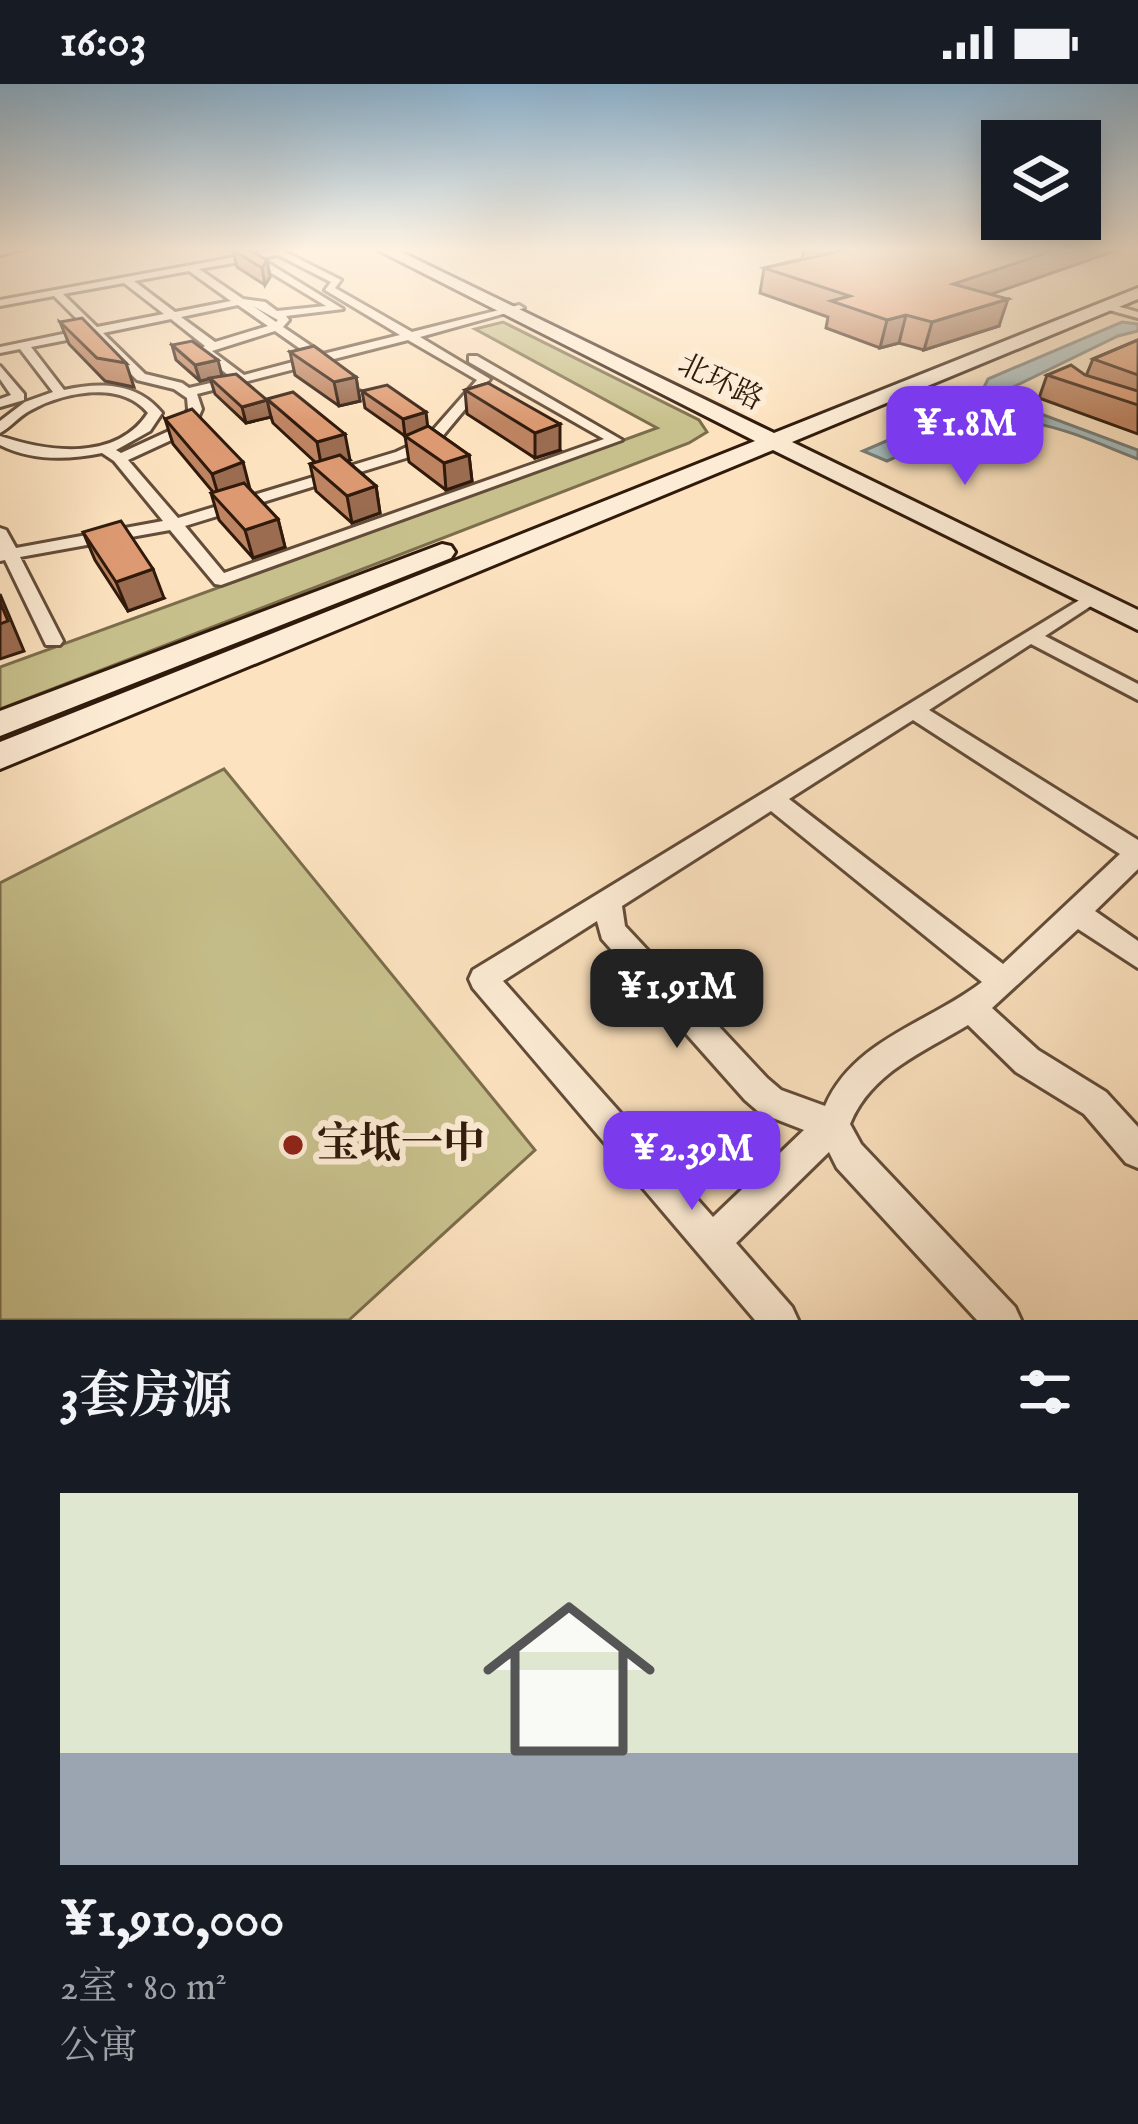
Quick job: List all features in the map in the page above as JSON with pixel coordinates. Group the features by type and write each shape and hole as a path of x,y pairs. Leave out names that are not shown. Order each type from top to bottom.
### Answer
{"main road":[{"name":"北环路","path":"507,306 514,309"},
{"name":"北环路","path":"508,306 771,434"},
{"path":"0,756 771,434 1098,306"},
{"path":"0,724 1106,307"},
{"path":"771,434 1138,621"},
{"path":"771,434 1138,604"}],"street":[{"path":"69,306 141,377 190,392 514,309"},
{"path":"158,306 213,346"},
{"path":"0,350 220,306"},
{"path":"262,306 322,358"},
{"path":"4,555 174,524 401,455 431,441 484,380 333,306"},
{"path":"112,453 221,580 615,440 434,336 406,339 355,306"},
{"path":"1106,307 1138,315"},
{"path":"242,379 204,351 276,321 337,308"},
{"path":"23,345 61,395"},
{"path":"0,370 19,397 0,404"},
{"path":"0,429 15,412 61,395 112,388 148,400 155,413 150,426 112,453"},
{"path":"0,441 32,453 112,453 188,427 195,410 190,392"},
{"path":"0,533 4,555 52,641"},
{"path":"779,1320 484,979 1091,598"},
{"path":"1031,636 1138,693"},
{"path":"712,1243 832,1126 842,1094 881,1057 971,1008 1138,853 914,710"},
{"path":"772,799 1003,980"},
{"path":"608,901 612,931 755,1089 772,1102 832,1126 849,1156 1002,1320"},
{"path":"1075,912 1138,956"},
{"path":"971,1008 1027,1061 1095,1103 1138,1151"}],"shaded area":[{"path":"503,322 699,420 707,432 689,443 0,709 0,667 657,428 475,329"},
{"name":"宝坻一中","path":"224,769 535,1150 349,1320 0,1320 0,883"}],"water":[{"path":"1122,322 1138,324 1138,331 1118,336 1013,387 1015,398 1030,410 1138,450 1138,459 1049,426 1003,420 956,429 887,461 863,451 977,402 988,379"}],"building":[{"path":"845,306 986,306 932,322 906,315 887,320"},
{"path":"82,318 126,363 97,358 60,322"},
{"path":"1138,340 1138,375 1093,359"},
{"path":"192,341 218,360 195,365 172,345"},
{"path":"314,346 356,377 334,382 290,352"},
{"path":"1071,365 1085,375 1138,391 1138,405 1047,375"},
{"path":"236,374 267,400 242,407 210,378"},
{"path":"488,383 560,424 535,433 465,390"},
{"path":"387,385 426,412 403,419 362,391"},
{"path":"293,392 345,434 317,442 267,399"},
{"path":"192,409 243,462 212,474 165,419"},
{"path":"428,426 469,455 444,463 405,436"},
{"path":"340,455 376,486 347,496 310,464"},
{"path":"244,483 278,519 245,530 211,493"},
{"path":"121,521 153,569 116,582 83,532"}],"place":[{"name":"宝坻一中","path":"293,1145"}]}
